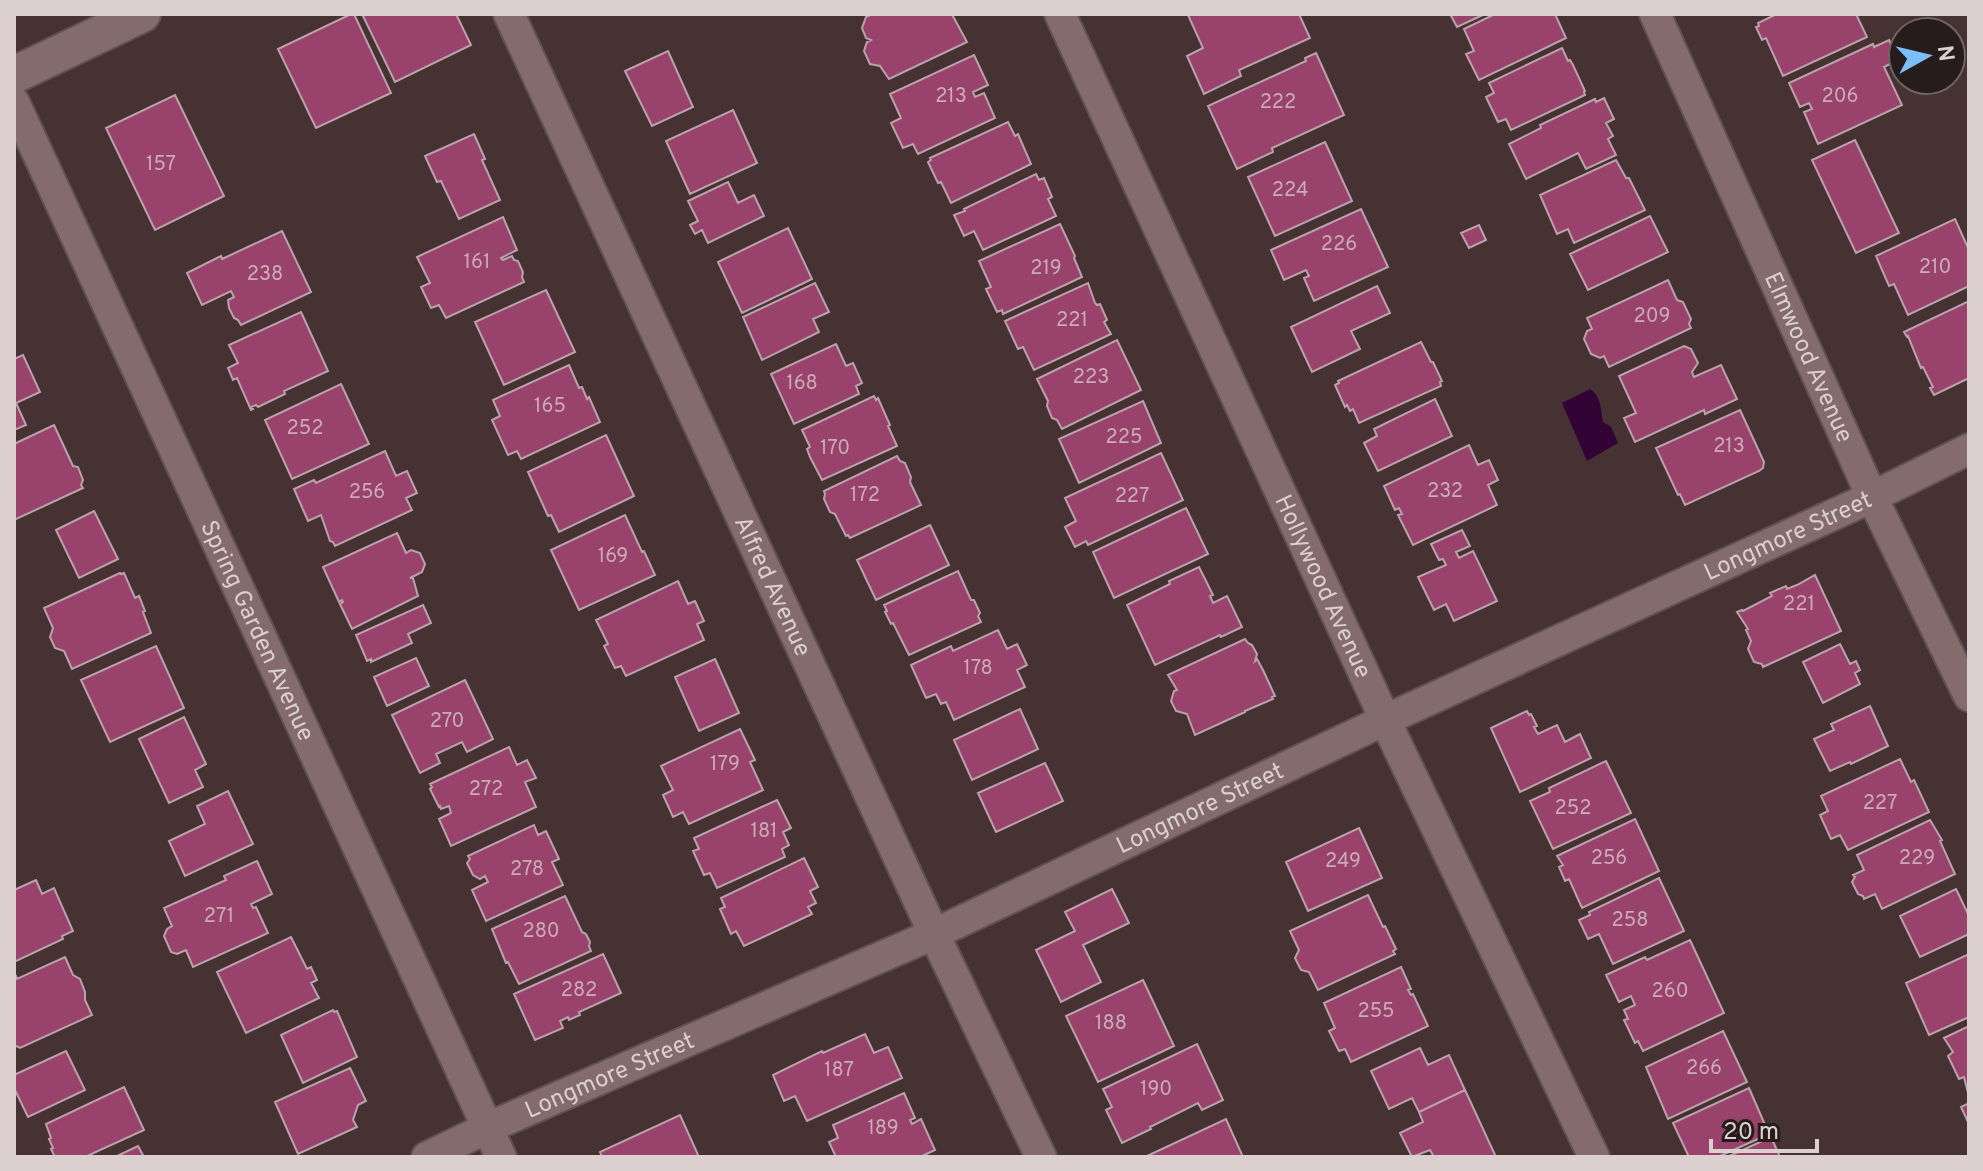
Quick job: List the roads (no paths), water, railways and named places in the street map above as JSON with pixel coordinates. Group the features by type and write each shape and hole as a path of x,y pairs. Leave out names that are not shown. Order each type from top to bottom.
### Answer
{"street":[{"path":"14,75 142,14"},
{"name":"Alfred Avenue","path":"509,14 934,934 1041,1157"},
{"name":"Hollywood Avenue","path":"1060,14 1385,720 1594,1157"},
{"name":"Elmwood Avenue","path":"1655,14 1872,497 1969,696"},
{"name":"Spring Garden Avenue","path":"14,102 501,1157"},
{"name":"Longmore Street","path":"427,1157 934,934 1385,720 1872,497 1969,449"}]}
